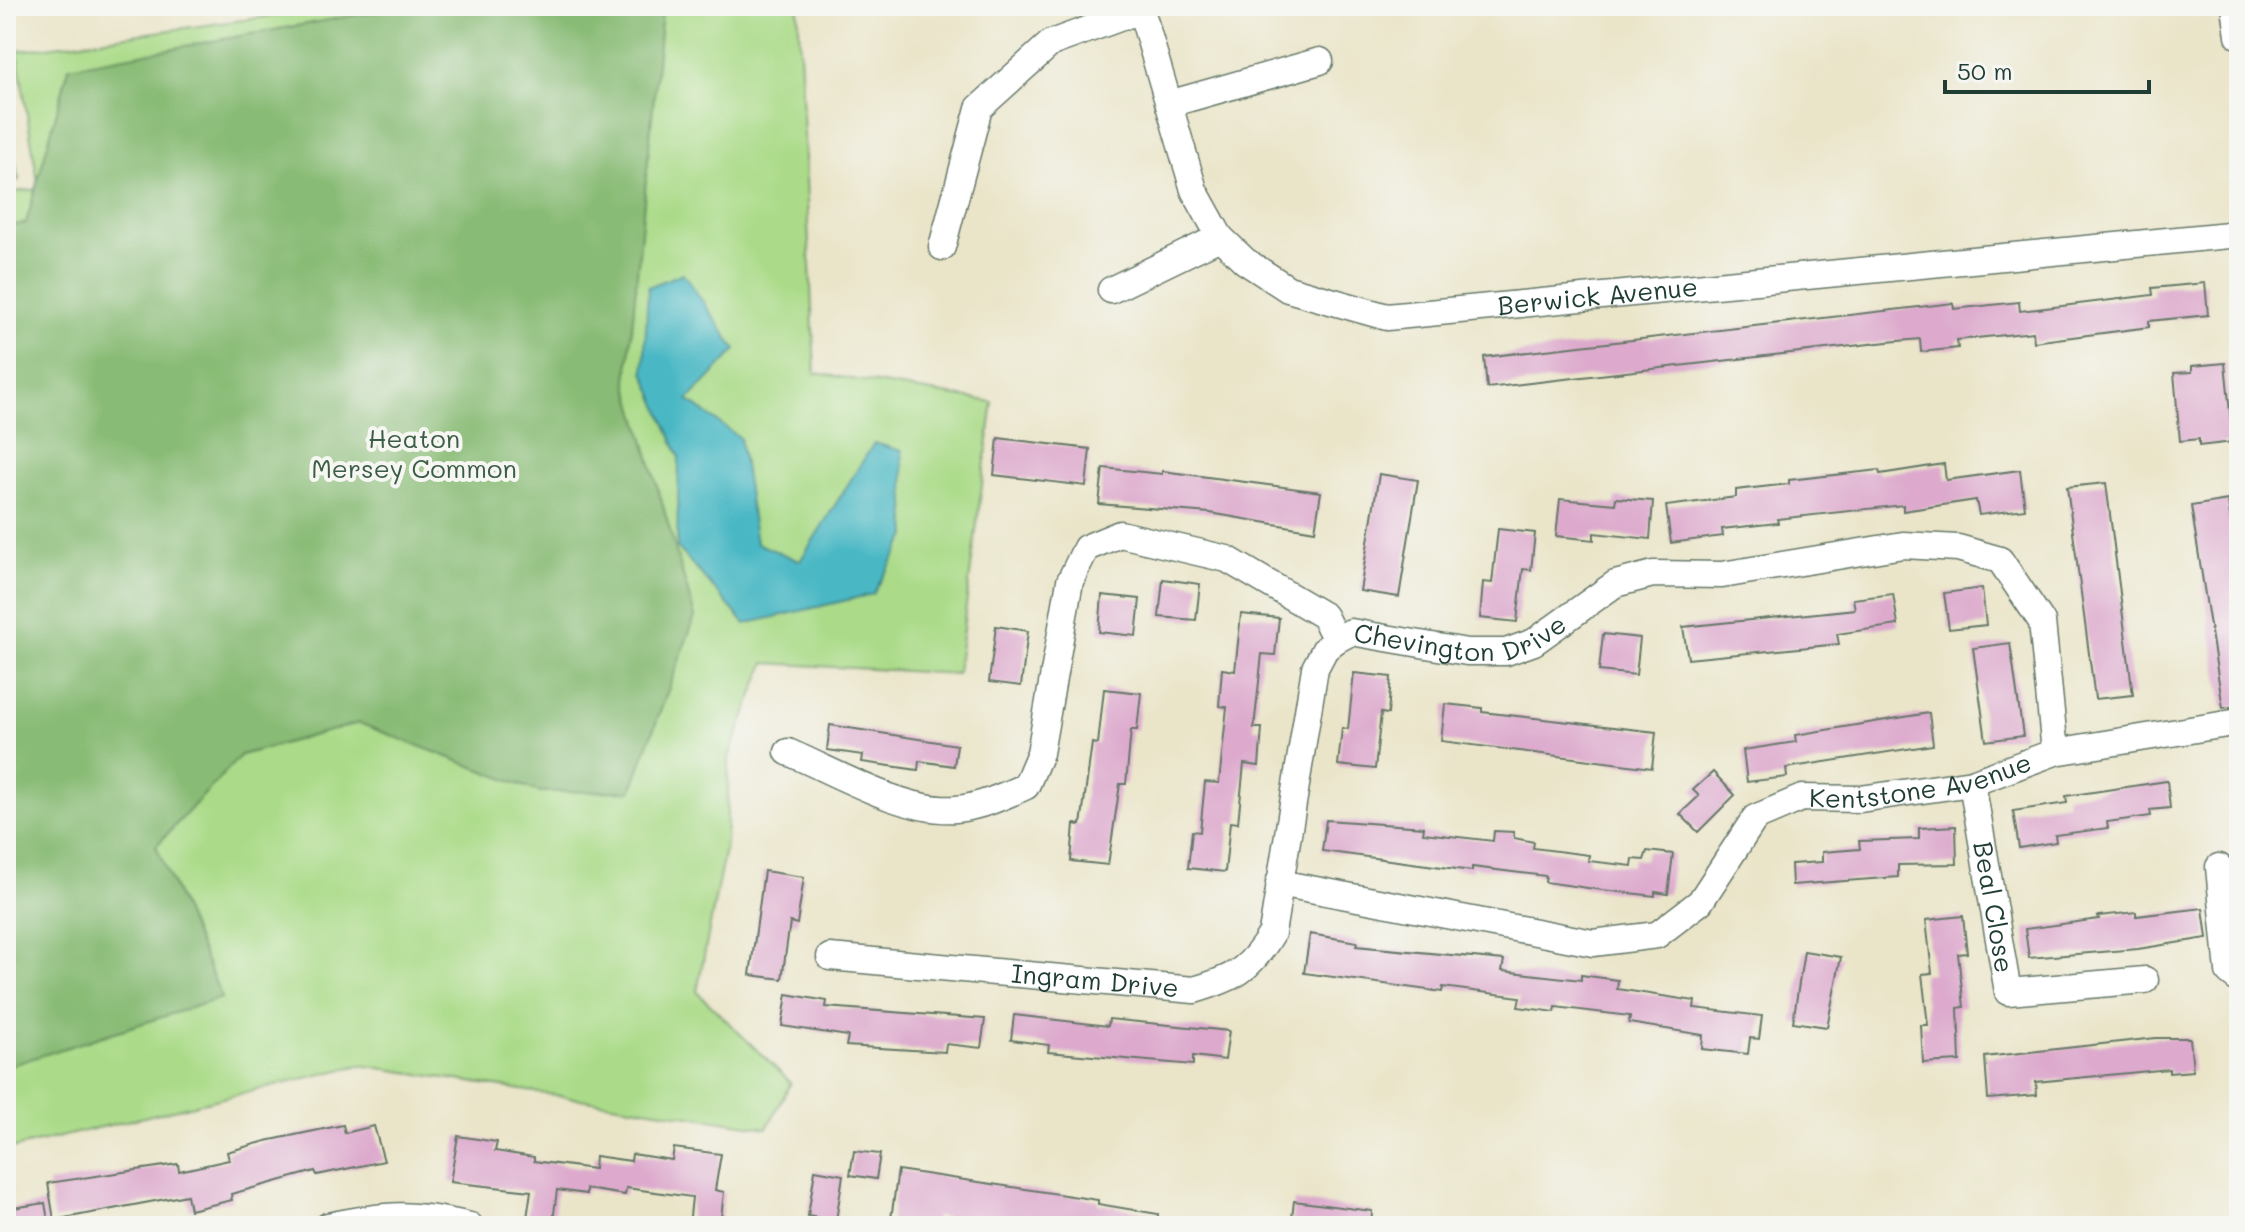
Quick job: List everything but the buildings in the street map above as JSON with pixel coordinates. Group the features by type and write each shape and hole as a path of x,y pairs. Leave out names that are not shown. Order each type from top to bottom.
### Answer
{"street":[{"path":"2235,6 2239,36"},
{"path":"942,247 979,108 1051,43 1140,8"},
{"name":"Berwick Avenue","path":"1140,8 1194,190 1220,237 1245,261 1288,289 1387,317 2239,234"},
{"path":"1169,104 1320,61"},
{"path":"1111,290 1220,237"},
{"name":"Chevington Drive","path":"788,752 904,802 955,809 999,798 1026,786 1040,753 1070,581 1086,548 1120,534 1227,559 1324,616 1336,640 1351,632 1467,652 1506,652 1534,642 1615,584 1653,574 1722,575 1903,545 1958,548 2000,560 2042,622 2055,752"},
{"name":"Ingram Drive","path":"830,957 1194,990 1229,980 1256,959 1272,933 1315,668 1325,649 1336,640"},
{"name":"Kentstone Avenue","path":"1279,883 1593,943 1657,935 1700,902 1755,818 1802,798 1860,799 1972,783 2055,752 2239,722"},
{"name":"Beal Close","path":"1972,783 2008,992 2145,980"},
{"path":"2219,867 2229,972 2239,980"},
{"path":"328,1226 420,1214 470,1226"}],"green space":[{"name":"Heaton Mersey Common","path":"346,6 798,6 815,373 993,402 957,674 765,663 729,757 726,843 697,992 791,1083 767,1128 360,1065 6,1150 6,193 39,189 17,51"},
{"path":"405,6 639,6 662,11 627,381 695,617 631,791 539,792 359,723 241,755 156,846 222,998 6,1067 6,226 26,223 69,67"},
{"path":"6,118 19,180 6,182"}],"water":[{"path":"683,273 736,350 688,400 740,438 756,543 800,561 874,443 902,451 907,536 873,594 745,624 677,547 679,456 644,372 648,287"}]}
